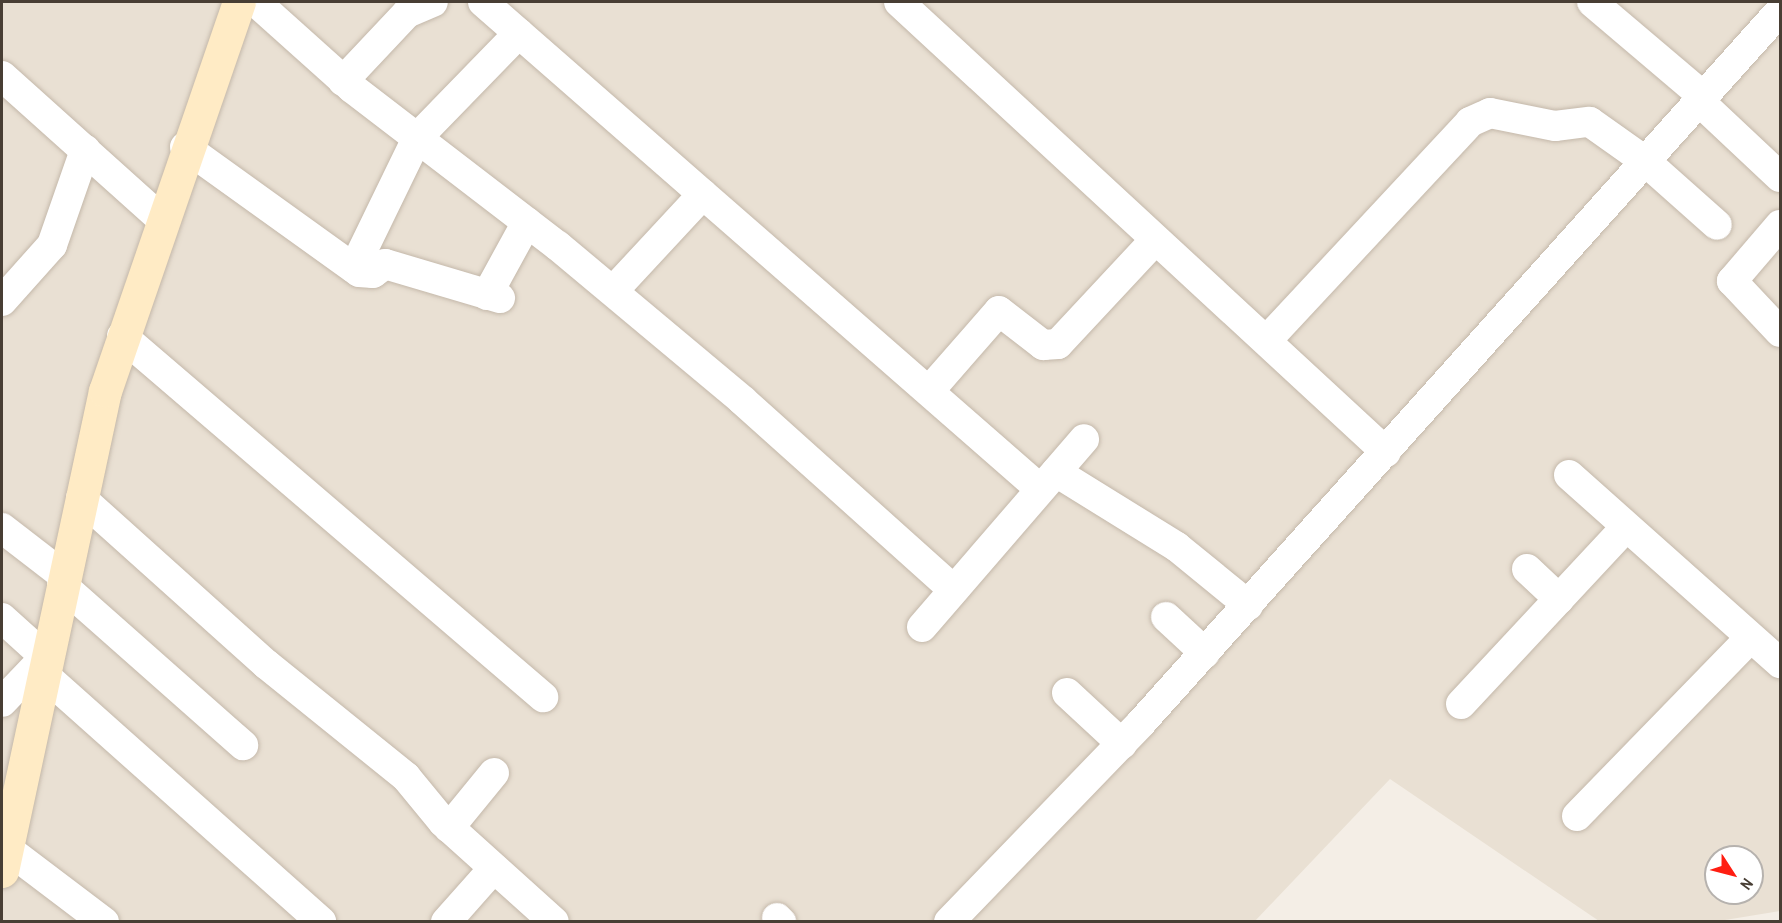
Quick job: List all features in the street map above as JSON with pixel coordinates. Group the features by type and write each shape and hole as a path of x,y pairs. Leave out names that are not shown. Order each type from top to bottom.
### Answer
{"street":[{"path":"104,921 4,860 81,498 122,336 160,218 239,2"},
{"path":"256,2 343,81 613,291 954,589"},
{"path":"343,81 406,13 433,2"},
{"path":"483,2 929,392 1048,481 1177,547 1248,605"},
{"path":"899,2 1386,452"},
{"path":"1592,2 1701,99 1780,177"},
{"path":"950,921 1122,744 1780,11"},
{"path":"354,268 417,138 519,33"},
{"path":"2,76 160,218"},
{"path":"1267,340 1470,122 1490,113 1555,126 1590,122 1645,161 1718,225"},
{"path":"185,147 354,268 373,273 385,264 494,296 527,222"},
{"path":"2,301 52,246 85,150"},
{"path":"613,291 703,194"},
{"path":"1780,225 1732,282 1780,332"},
{"path":"929,392 999,311 1043,345 1058,344 1155,240"},
{"path":"122,336 543,697"},
{"path":"922,627 1084,439"},
{"path":"1569,475 1780,663"},
{"path":"81,498 266,664 406,777 450,828 554,921"},
{"path":"1461,704 1626,526"},
{"path":"2,528 63,580 243,745"},
{"path":"1527,569 1558,599"},
{"path":"1166,617 1204,653"},
{"path":"2,618 44,665 321,921"},
{"path":"1577,816 1750,638"},
{"path":"2,702 44,665"},
{"path":"1067,693 1122,744"},
{"path":"450,828 495,773"},
{"path":"446,921 494,868"}],"shaded area":[{"path":"2,2 1780,2 1780,911 1719,921 1599,921 1390,779 1255,921 2,922"}]}
